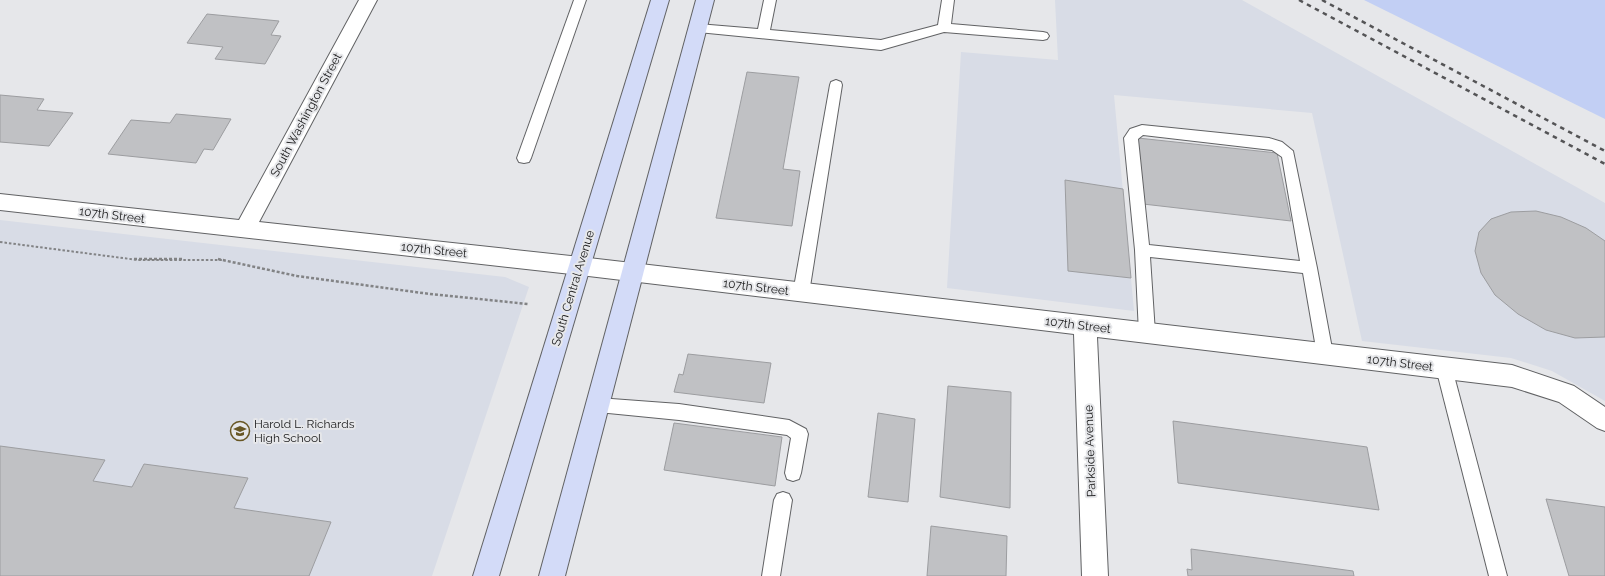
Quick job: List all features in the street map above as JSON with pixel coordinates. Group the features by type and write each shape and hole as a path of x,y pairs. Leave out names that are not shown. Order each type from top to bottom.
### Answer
{"street":[{"name":"South Washington Street","path":"244,230 368,0"},
{"name":"South Central Avenue","path":"486,576 660,0"},
{"path":"552,576 634,273 705,0"},
{"name":"107th Street","path":"0,202 580,266 1512,376 1566,394 1605,420"},
{"name":"Parkside Avenue","path":"1085,326 1095,576"}],"lane":[{"path":"524,158 580,0"},
{"path":"763,34 770,0"},
{"path":"944,28 948,0"},
{"path":"698,28 881,45 944,28 1043,36"},
{"path":"800,292 836,85"},
{"path":"1147,333 1142,250 1130,144 1131,138 1135,133 1142,130 1270,143 1277,146 1288,156 1325,354"},
{"path":"1142,250 1310,268"},
{"path":"1444,368 1498,576"},
{"path":"598,405 679,412 789,428 800,434 793,473"},
{"path":"771,576 783,500"}],"path":[{"path":"0,242 138,260 216,259 297,276 430,294 528,304"}],"shaded area":[{"path":"1055,0 1242,0 1605,203 1605,401 1552,371 1511,358 1362,341 1312,113 1114,95 1134,311 947,288 961,52 1058,60"},
{"path":"1364,0 1605,0 1605,119"},
{"name":"Harold L. Richards High School","path":"0,220 505,277 529,287 432,576 0,576"}],"building":[{"path":"207,14 279,21 271,35 281,36 265,64 215,59 223,47 187,43"},
{"path":"747,72 799,77 783,169 800,171 792,226 716,218"},
{"path":"0,95 44,99 37,110 73,113 49,146 0,142"},
{"path":"176,114 231,119 213,150 204,149 196,163 108,154 131,120 170,123"},
{"path":"1138,138 1277,153 1291,221 1143,204"},
{"path":"1065,180 1123,189 1131,278 1068,271"},
{"path":"1536,211 1561,217 1586,228 1605,241 1605,337 1575,338 1546,330 1518,314 1495,295 1481,273 1475,251 1479,232 1491,219 1511,212"},
{"path":"688,354 771,363 764,403 674,392 679,374 683,375"},
{"path":"948,386 1011,392 1010,508 940,497"},
{"path":"878,413 915,419 908,502 868,497"},
{"path":"1173,421 1367,447 1379,510 1178,483"},
{"path":"674,423 782,437 775,486 664,470"},
{"path":"0,446 105,460 93,481 132,487 144,464 248,478 234,508 331,522 309,576 0,576"},
{"path":"1546,499 1605,507 1605,576 1569,576"},
{"path":"931,526 1007,536 1006,576 927,576"},
{"path":"1191,549 1353,571 1354,576 1188,576 1187,569 1192,570"}],"railway":[{"path":"1299,0 1605,164"},
{"path":"1322,0 1605,151"}],"place":[{"name":"Harold L. Richards High School","path":"240,431"}]}
